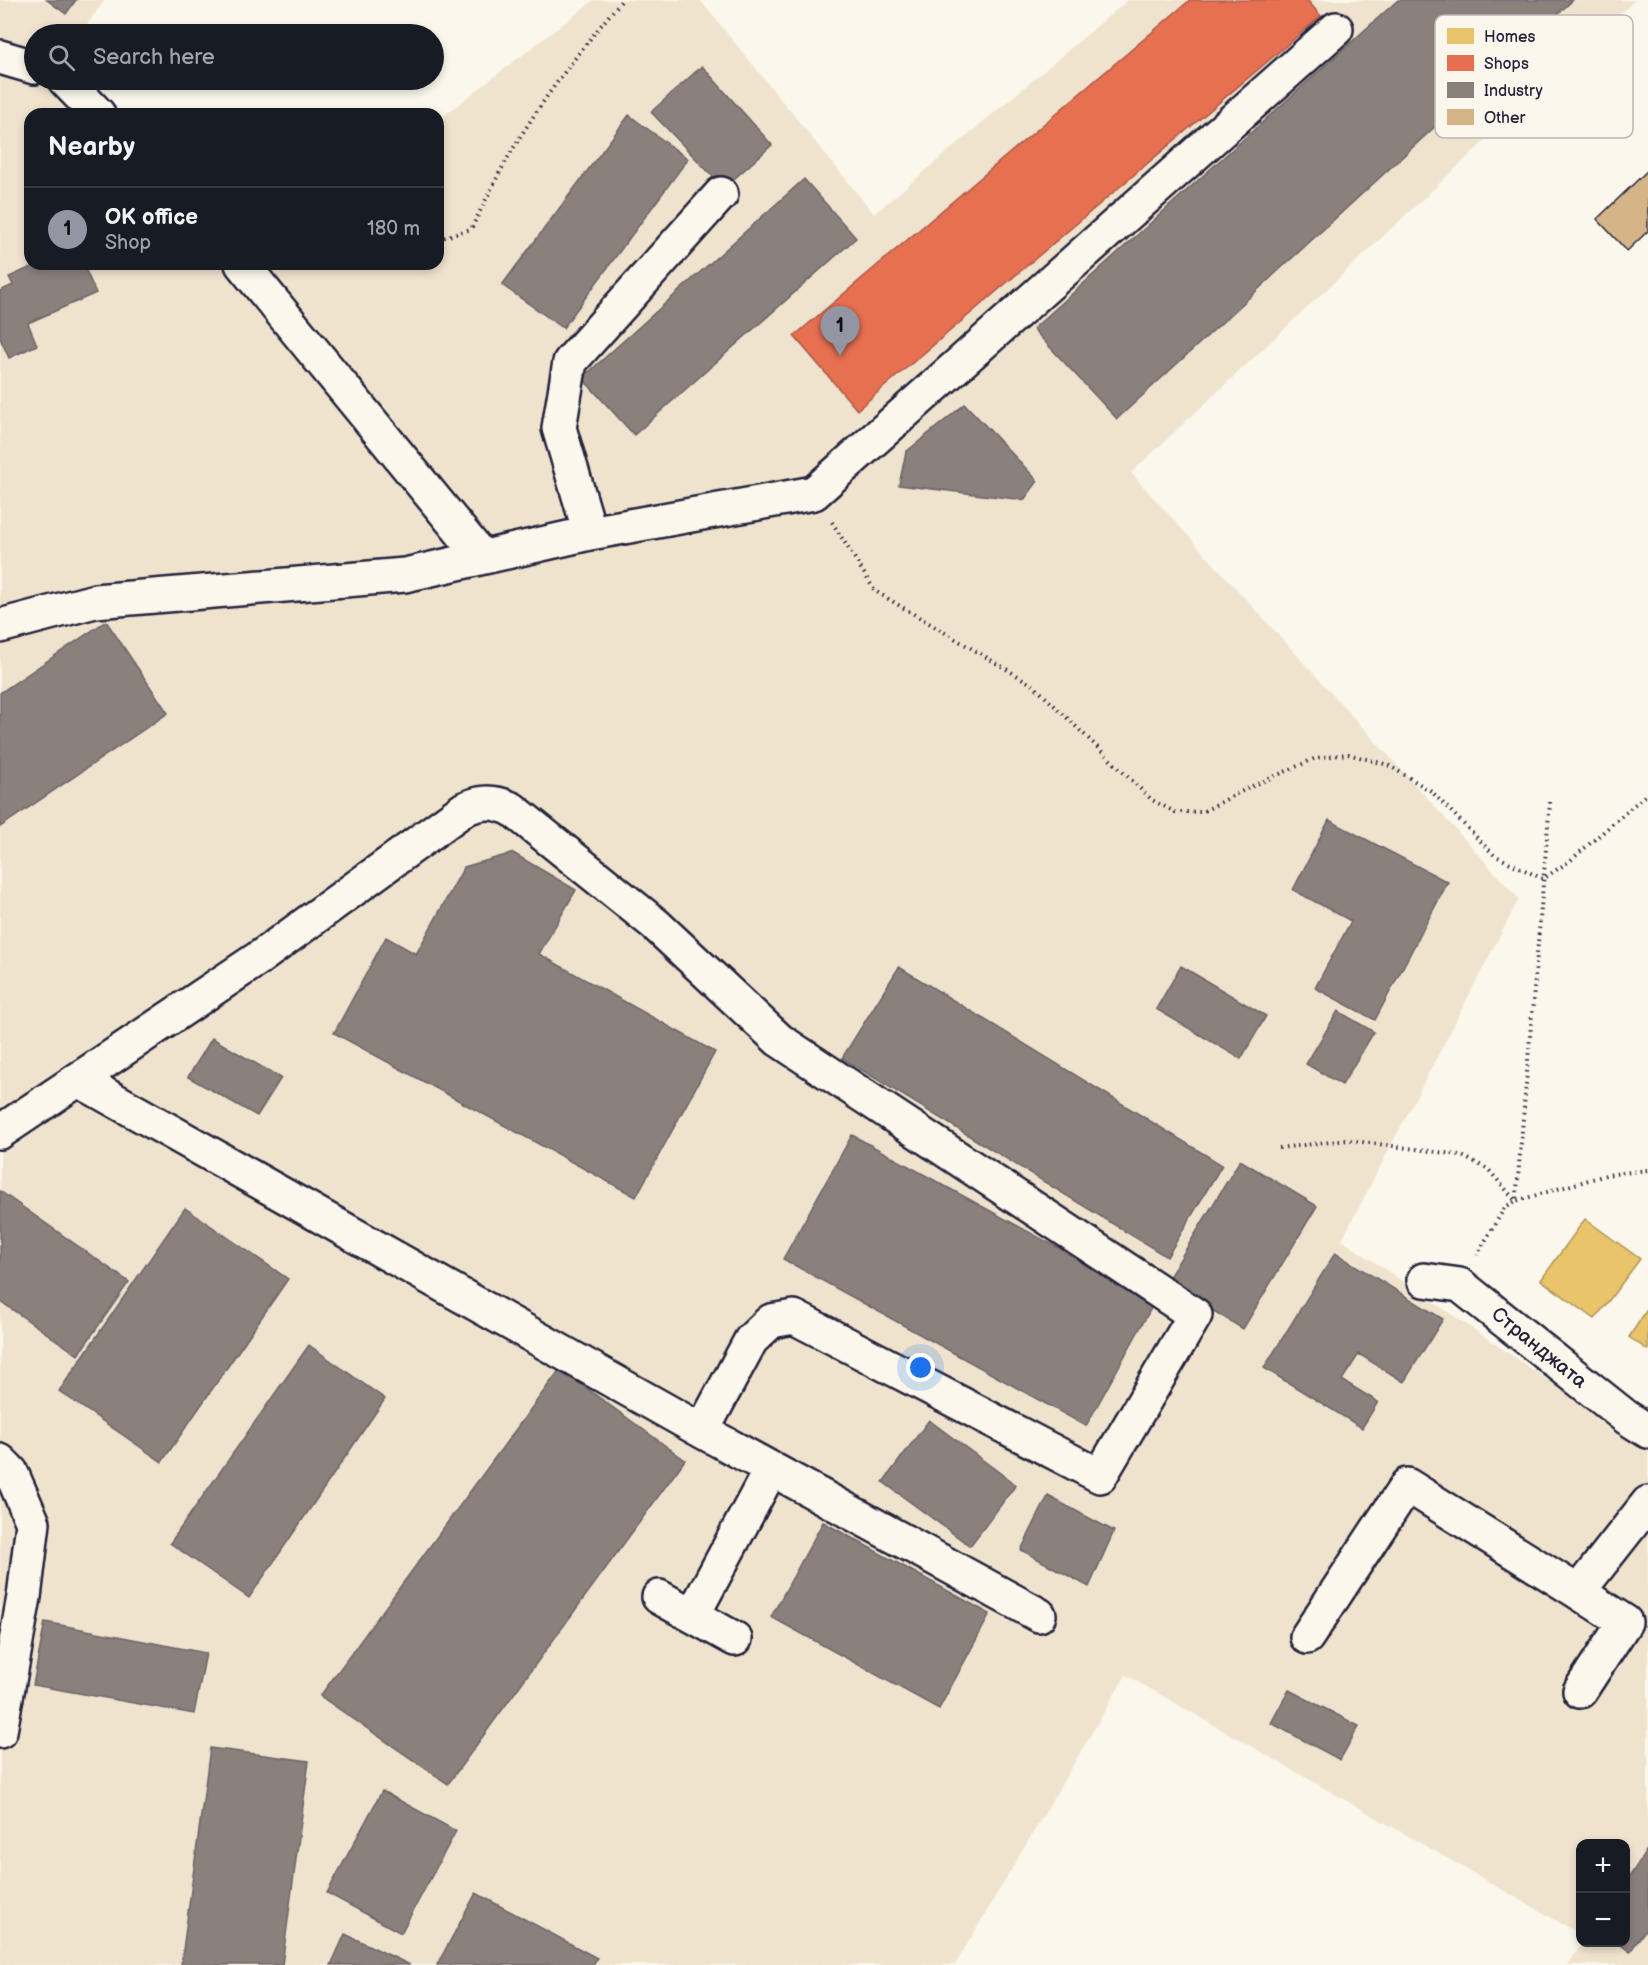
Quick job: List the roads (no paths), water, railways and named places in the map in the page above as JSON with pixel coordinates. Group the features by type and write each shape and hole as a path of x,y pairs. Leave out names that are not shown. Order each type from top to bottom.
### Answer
{"street":[{"path":"0,626 95,600 405,575 590,533 814,493 1336,29"},
{"path":"0,57 24,64"},
{"path":"75,90 92,108"},
{"path":"590,533 560,428 570,362 721,194"},
{"path":"247,270 481,556"},
{"path":"0,1132 80,1080 314,919 464,809 475,804 499,803 512,809 655,924 779,1040 1195,1315 1101,1476 794,1317 771,1320 751,1340 702,1431"},
{"path":"80,1080 702,1431 1039,1615"},
{"name":"Странджата","path":"1425,1280 1460,1285 1626,1417 1648,1431"},
{"path":"0,1461 11,1472 33,1523 24,1597 0,1731"},
{"path":"693,1615 771,1469"},
{"path":"1307,1637 1407,1485 1625,1622 1580,1691"},
{"path":"1578,1592 1648,1503"},
{"path":"659,1597 735,1639"}],"place":[{"name":"OK office","path":"840,356"}]}
